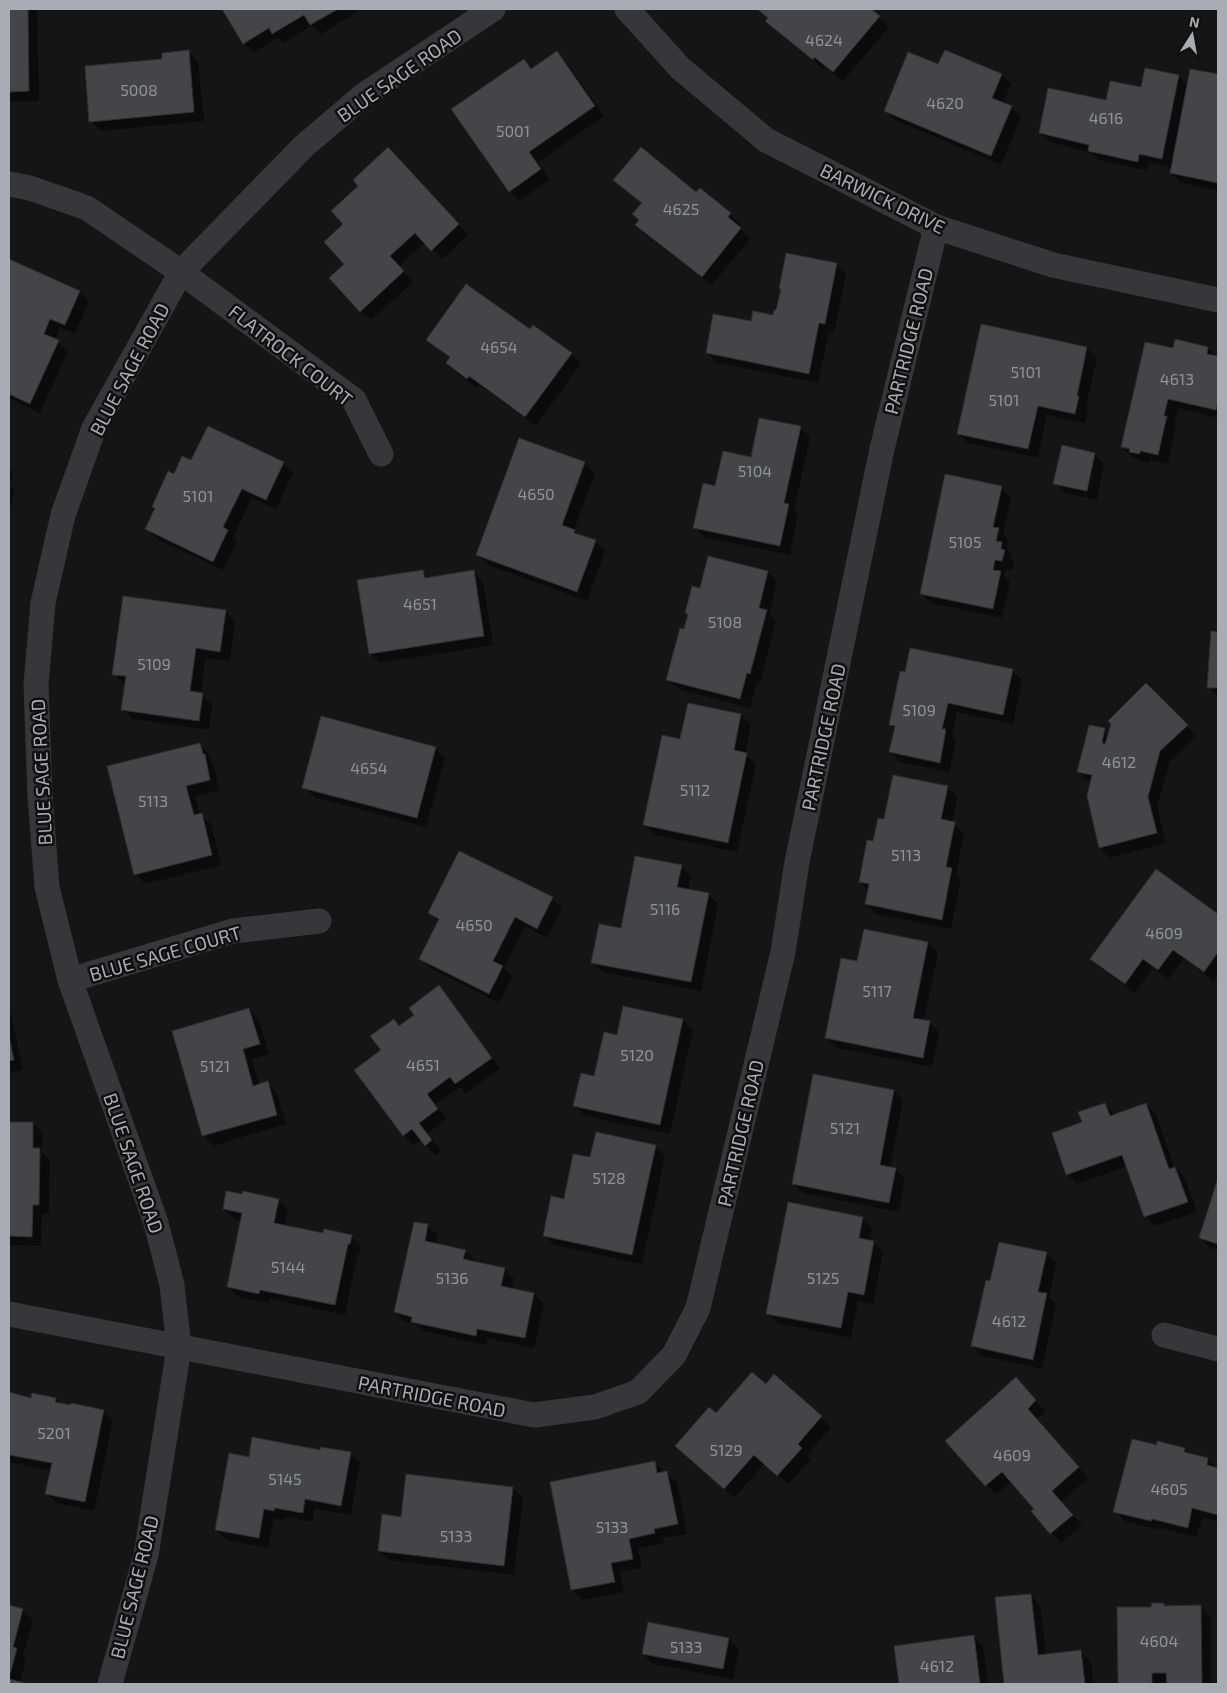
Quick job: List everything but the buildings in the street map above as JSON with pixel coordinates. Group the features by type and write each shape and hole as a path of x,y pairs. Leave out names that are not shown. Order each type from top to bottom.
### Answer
{"street":[{"name":"BLUE SAGE ROAD","path":"110,1684 146,1555 180,1348 172,1285 156,1223 70,980 47,887 41,805 36,684 43,604 63,515 94,428 181,272 305,145 364,95 493,9"},
{"name":"BARWICK DRIVE","path":"627,9 680,68 766,140 936,227 1054,265 1218,300"},
{"name":"FLATROCK COURT","path":"9,184 30,188 87,208 181,272 354,400 381,454"},
{"name":"PARTRIDGE ROAD","path":"9,1314 534,1415 595,1407 638,1392 674,1355 698,1308 783,952 797,862 882,449 936,227"},
{"name":"BLUE SAGE COURT","path":"70,980 233,931 319,921"},
{"path":"1164,1335 1218,1349"}]}
